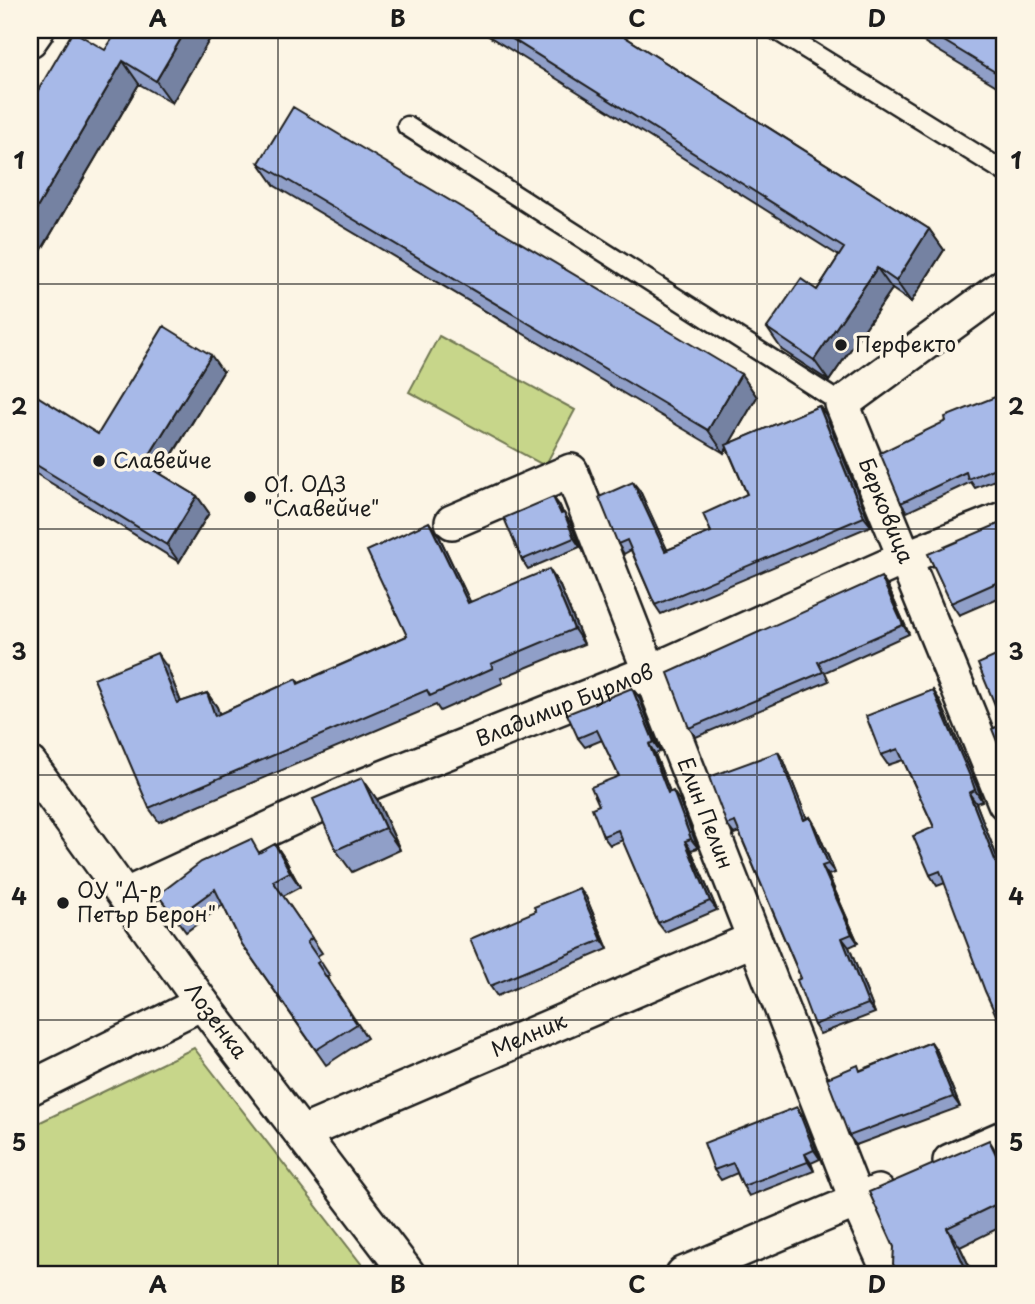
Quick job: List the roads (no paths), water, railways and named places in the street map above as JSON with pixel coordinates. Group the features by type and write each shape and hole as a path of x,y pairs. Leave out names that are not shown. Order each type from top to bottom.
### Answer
{"street":[{"path":"30,40 37,30"},
{"path":"842,404 1005,285"},
{"name":"Берковица","path":"842,404 1005,803"},
{"name":"Елин Пелин","path":"452,522 572,471 857,1201 890,1274"},
{"name":"Владимир Бурмов","path":"126,895 355,789 652,671 905,558 1005,518"},
{"name":"Лозенка","path":"30,764 202,1003 408,1274"},
{"name":"Мелник","path":"302,1133 754,939"},
{"path":"30,1088 202,1003"},
{"path":"683,1274 1005,1137"}],"lane":[{"path":"776,30 1005,172"},
{"path":"407,126 842,404"}],"place":[{"name":"Перфекто","path":"841,345"},
{"name":"Славейче","path":"99,461"},
{"name":"01. ОДЗ \"Славейче\"","path":"250,497"},
{"name":"ОУ \"Д-р Петър Берон\"","path":"63,903"}]}
